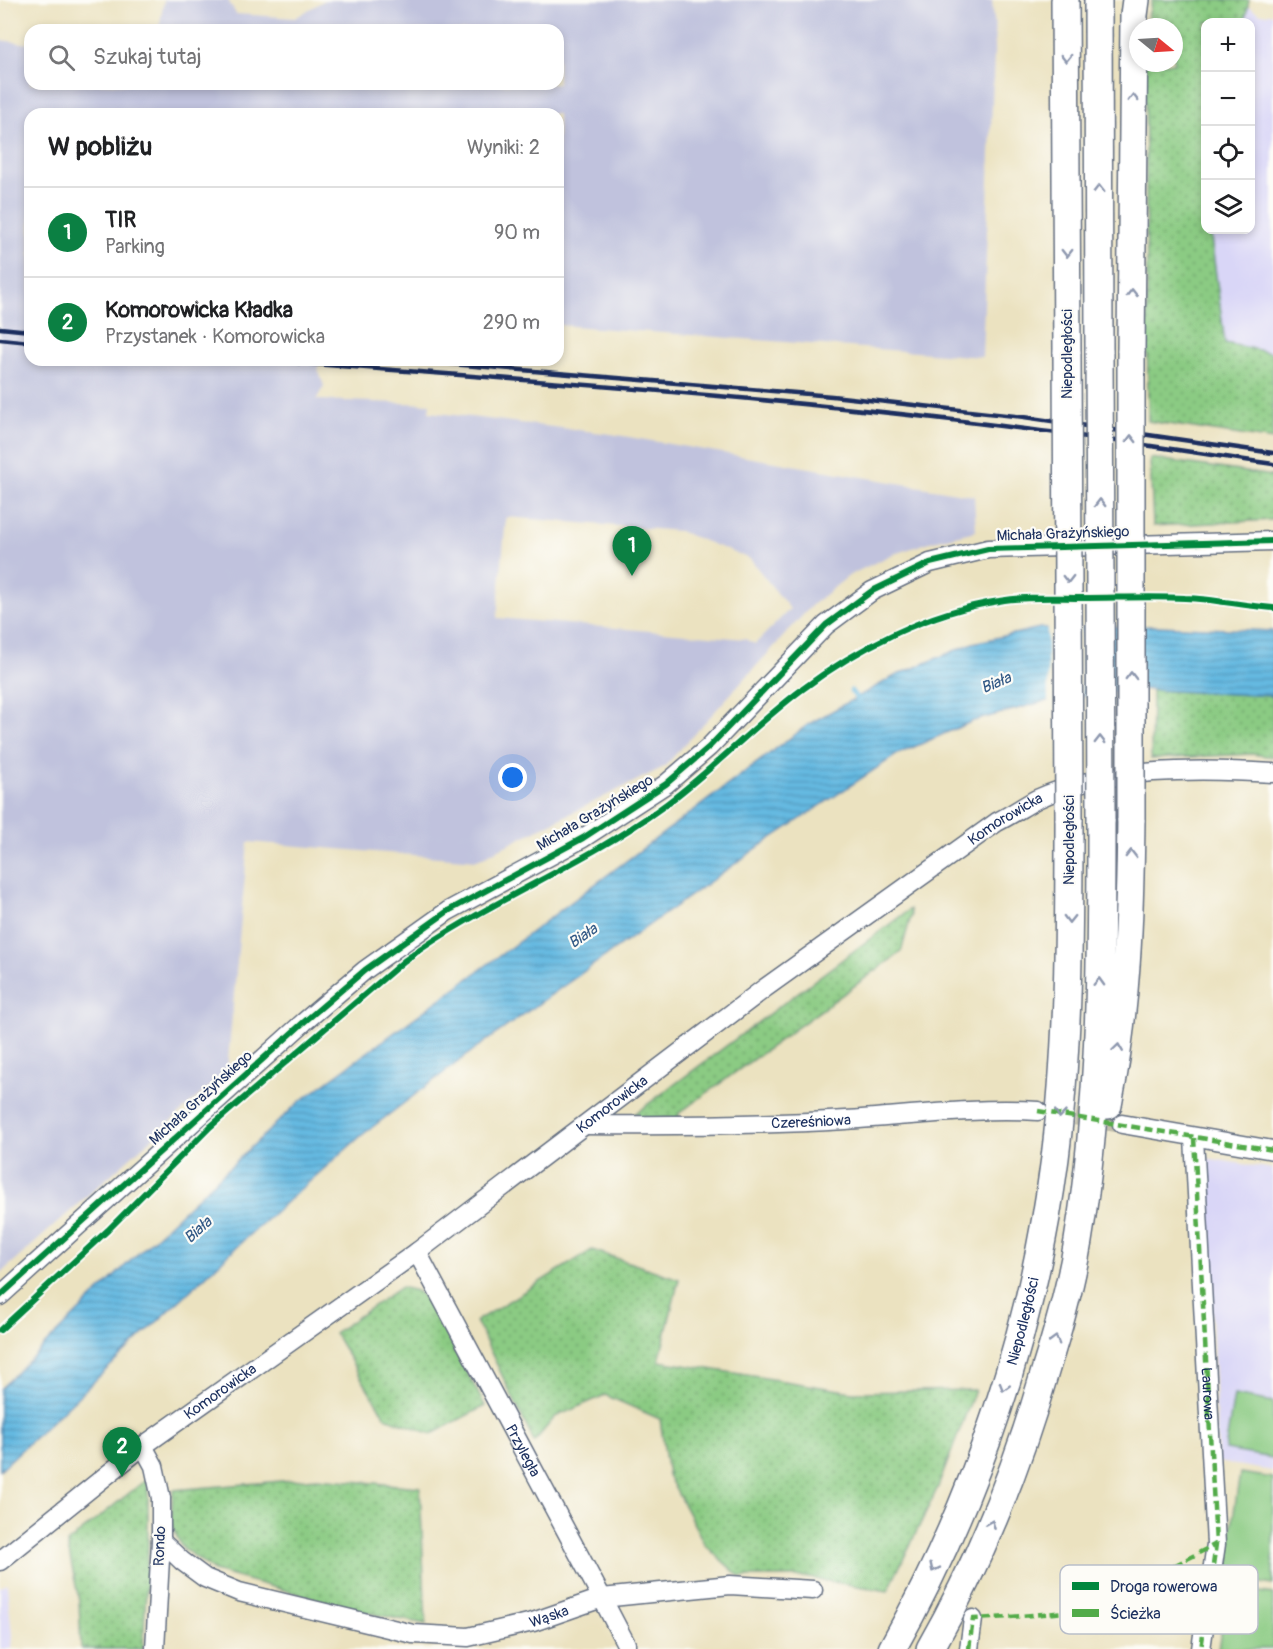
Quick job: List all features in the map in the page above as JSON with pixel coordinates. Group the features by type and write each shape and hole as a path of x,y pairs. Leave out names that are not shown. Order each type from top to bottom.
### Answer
{"highway":[{"name":"Niepodległości","path":"892,1649 945,1546 978,1465 1006,1382 1042,1238 1055,1158 1062,1092 1068,972 1069,818 1065,0"},
{"path":"930,1649 975,1563 1009,1483 1036,1404 1059,1324 1077,1244 1094,1103 1101,926 1098,0"},
{"path":"1083,1208 1100,1148 1113,1083 1124,1007 1130,895 1131,352 1136,0"}],"street":[{"name":"Michała Grażyńskiego","path":"0,1296 304,1022 365,970 448,911 583,838 666,784 710,747 826,626 872,591 930,564 988,549 1273,541"},
{"name":"Komorowicka","path":"0,1561 143,1446 417,1252 775,981 997,822 1038,799 1084,783 1147,773 1215,769 1273,773"},
{"name":"Czereśniowa","path":"585,1125 718,1125 899,1117 994,1108 1038,1111"},
{"path":"1122,1124 1273,1150"},
{"name":"Laurowa","path":"1194,1138 1216,1544 1213,1565"},
{"name":"Przyległa","path":"417,1252 602,1598 626,1644 626,1649"},
{"name":"Rondo","path":"143,1446 154,1466 161,1498 156,1649"},
{"name":"Wąska","path":"161,1541 182,1561 206,1578 239,1592 413,1634 468,1637 533,1622 602,1598 730,1585 813,1590"},
{"path":"969,1649 973,1618"},
{"name":"Laurowa","path":"1201,1649 1203,1634"}],"shaded area":[{"path":"164,0 228,0 236,14 295,18 325,0 992,0 995,28 982,357 564,325 564,108 24,108 24,366 318,366 324,386 316,400 430,404 429,412 611,434 974,496 976,531 930,542 891,555 850,575 813,604 664,767 477,860 248,842 227,1071 0,1274 0,40 24,43 24,90 564,90 564,24 160,24","holes":["506,517 679,531 750,559 790,609 755,644 745,639 497,618"]},
{"path":"1248,7 1261,14 1273,14 1273,353 1225,343 1211,234 1255,234 1255,18 1246,18"},
{"path":"1206,1158 1273,1169 1273,1471 1218,1462"},
{"path":"7,1584 12,1635 11,1649 0,1649 0,1588"}],"green space":[{"path":"1152,0 1249,0 1246,18 1201,18 1201,234 1211,234 1225,343 1273,353 1273,440 1148,421 1145,72 1183,72 1183,18 1148,18"},
{"path":"1150,458 1273,476 1273,520 1153,526"},
{"path":"1152,690 1273,696 1273,757 1252,754 1151,759"},
{"path":"910,909 911,916 901,952 678,1114 680,1118 628,1119"},
{"path":"592,1250 679,1279 659,1361 852,1392 975,1390 938,1487 888,1591 803,1577 740,1577 705,1545 668,1475 660,1419 605,1395 555,1417 534,1442 476,1321"},
{"path":"401,1287 416,1291 428,1299 485,1406 432,1434 385,1417 334,1333"},
{"path":"1234,1395 1273,1402 1273,1458 1225,1450"},
{"path":"1240,1473 1273,1478 1273,1585 1258,1583 1258,1565 1226,1565"},
{"path":"148,1478 148,1551 143,1649 81,1649 79,1600 67,1543"},
{"path":"317,1478 420,1487 426,1624 368,1613 214,1571 181,1546 171,1523 173,1490"},
{"path":"1258,1592 1273,1594 1273,1649 1218,1649 1220,1634 1258,1634"}],"water":[{"name":"Biała","path":"1158,626 1273,631 1273,696 1137,689 1042,702 973,721 898,754 760,846 475,1049 362,1135 248,1236 0,1470 0,1389 128,1263 298,1103 809,724 895,676 973,643 1040,628"}],"pier":[{"path":"1082,624 1082,699 1048,704 1047,625"}],"waterway":[{"path":"851,691 859,701"}],"tunnel":[{"path":"1049,1112 1122,1124"}],"railway":[{"path":"0,328 24,330"},
{"path":"0,339 24,341"},
{"path":"338,366 835,407 1056,433 1273,464"},
{"path":"475,366 832,396 1024,417 1273,453"}],"marked path":[{"path":"1038,1111 1273,1150"},
{"path":"1194,1138 1216,1544 1213,1565"},
{"path":"1176,1565 1216,1544"},
{"path":"969,1649 973,1619 1060,1613"},
{"path":"1201,1649 1203,1634"}],"cycle path":[{"path":"0,1296 304,1022 365,970 448,911 583,838 666,784 709,747 826,625 872,591 930,563 988,549 1273,541"},
{"path":"0,1330 108,1230 210,1127 404,961 467,920 598,848 661,808 800,691 845,660 920,623 972,606 1020,598 1172,597 1273,608"}],"place":[{"name":"TIR","path":"632,576"},
{"name":"Komorowicka Kładka","path":"122,1477"}]}
